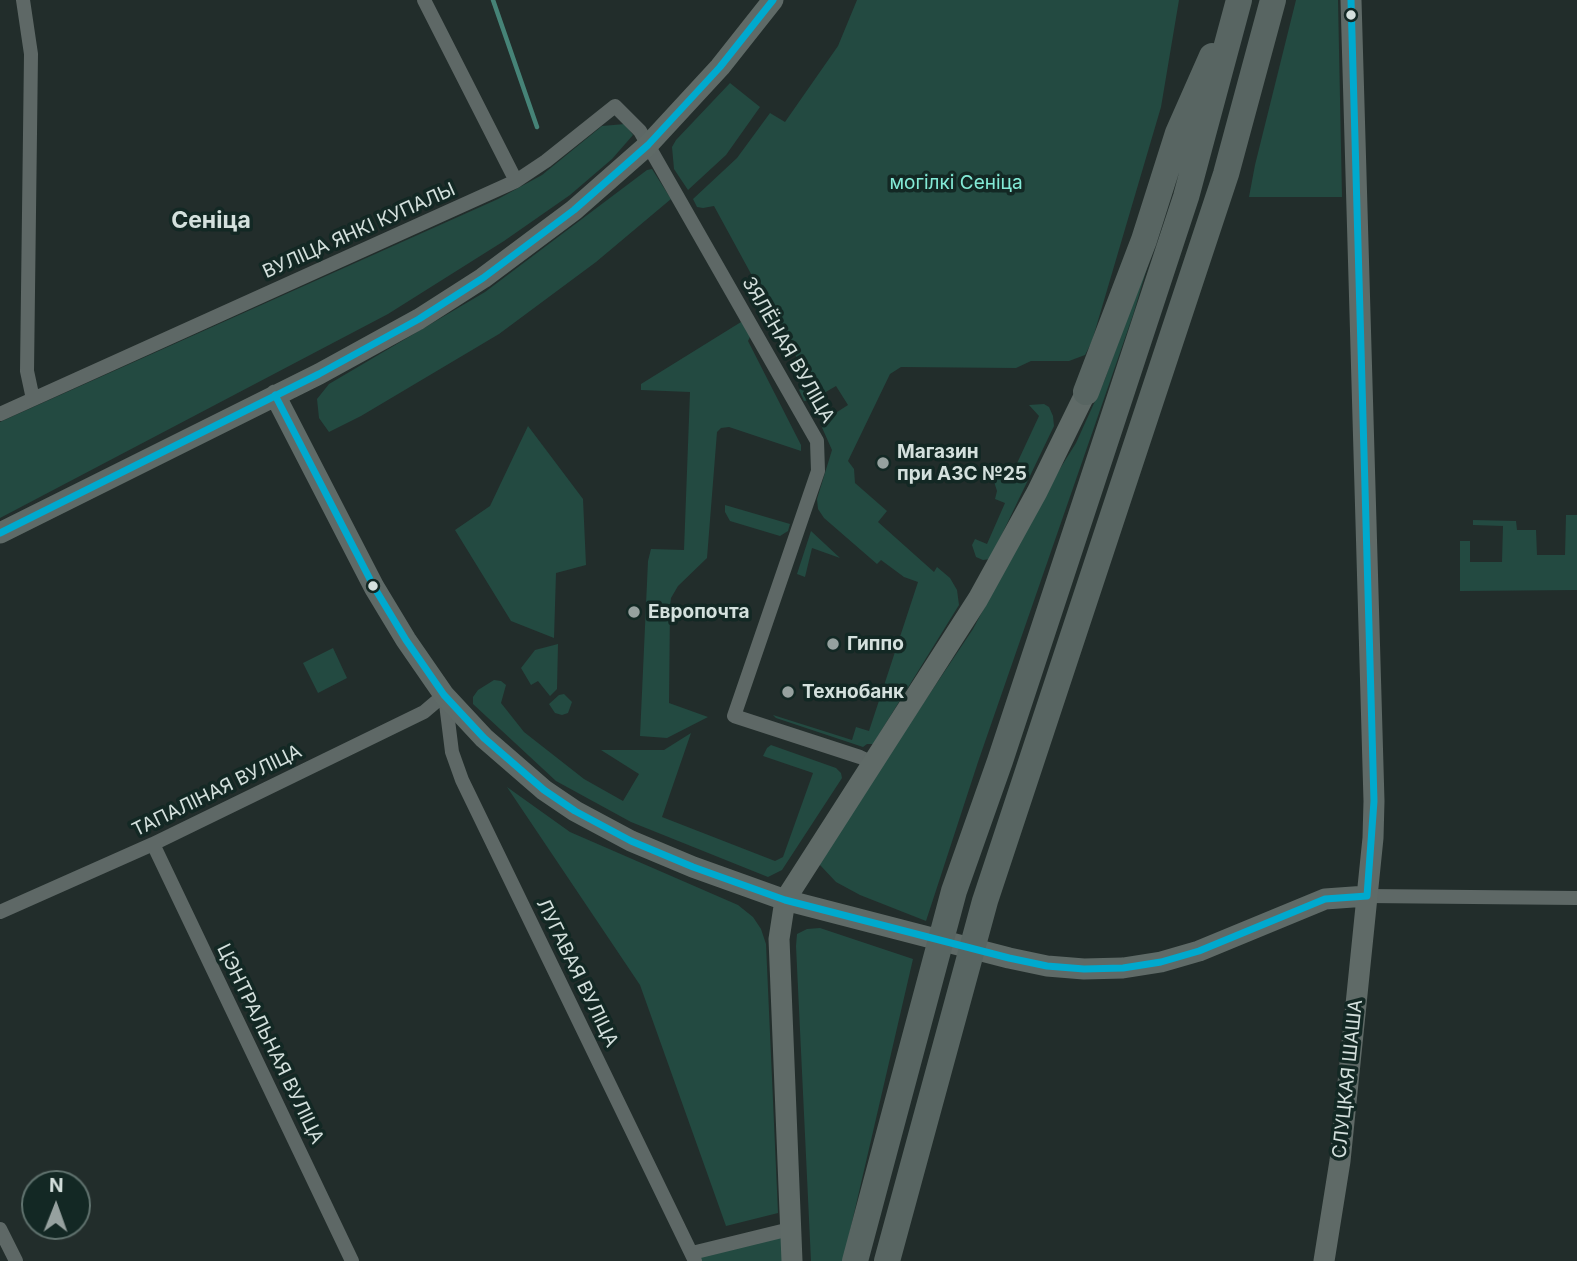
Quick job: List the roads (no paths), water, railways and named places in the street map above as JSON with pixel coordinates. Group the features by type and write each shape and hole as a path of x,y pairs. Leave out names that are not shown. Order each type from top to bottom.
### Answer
{"highway":[{"path":"1086,392 1144,240 1178,133 1238,0"},
{"path":"855,1261 954,891 1000,761 1177,223 1220,78 1238,0"},
{"path":"887,1261 985,901 1159,383 1226,174 1273,0"}],"street":[{"path":"23,0 31,54 27,371 33,399"},
{"path":"424,0 516,181"},
{"path":"0,533 275,395 419,319 483,278 574,210 648,145 720,67 773,0"},
{"name":"СЛУЦКАЯ ШАША","path":"1324,1261 1340,1161 1373,838 1374,788 1351,0"},
{"name":"ВУЛІЦА ЯНКІ КУПАЛЫ","path":"0,414 516,181 546,162 615,106 640,131 648,145"},
{"name":"ЗЯЛЁНАЯ ВУЛІЦА","path":"648,145 817,441 818,471 734,716 873,763"},
{"path":"792,1261 779,939 785,900 978,599 1037,492 1086,392"},
{"path":"275,395 373,587 444,695 514,765 575,810 631,841 681,862 785,900 1009,958 1084,969 1124,968 1161,962 1199,951 1325,899 1367,896 1577,898"},
{"name":"ТАПАЛІНАЯ ВУЛІЦА","path":"0,912 153,844 424,712 444,695"},
{"name":"ЛУГАВАЯ ВУЛІЦА","path":"444,695 452,752 462,780 694,1257"},
{"name":"ЦЭНТРАЛЬНАЯ ВУЛІЦА","path":"153,844 352,1261"},
{"path":"0,1229 16,1261"},
{"path":"694,1257 790,1229"}],"waterway":[{"path":"493,0 537,127"}],"place":[{"name":"Магазин при АЗС №25","path":"883,463"},
{"name":"Европочта","path":"634,612"},
{"name":"Гиппо","path":"833,644"},
{"name":"Технобанк","path":"788,692"}],"district":[{"name":"Сеніца","path":"211,221"}],"park label":[{"name":"могілкі Сеніца","path":"956,183"}]}
